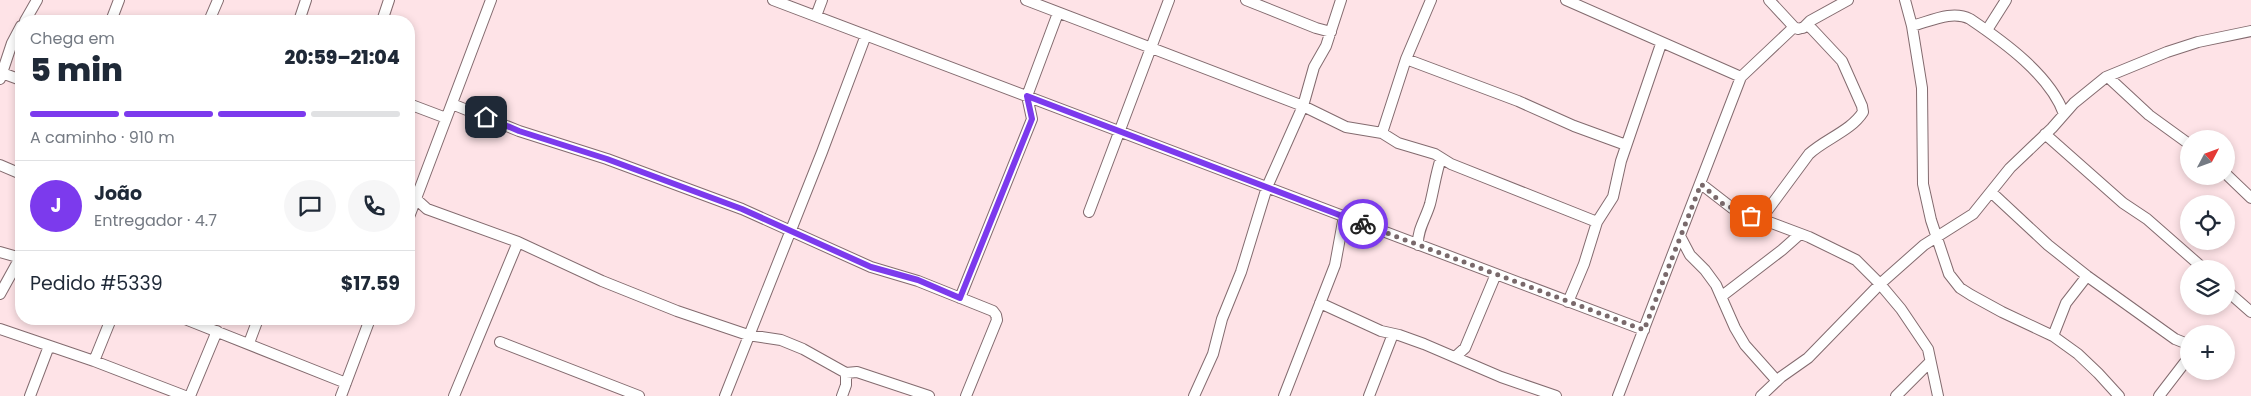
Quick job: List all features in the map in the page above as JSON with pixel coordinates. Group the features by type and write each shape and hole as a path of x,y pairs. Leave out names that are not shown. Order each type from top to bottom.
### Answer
{"street":[{"path":"28,15 36,0"},
{"path":"113,15 119,0"},
{"path":"212,15 218,0"},
{"path":"301,15 306,0"},
{"path":"384,15 389,0"},
{"path":"415,200 491,0"},
{"path":"774,0 1407,240 1418,240 1496,274 1644,330"},
{"path":"816,16 822,0"},
{"path":"1026,0 1303,106 1346,127 1382,133 1398,143 1441,158 1451,164 1597,222"},
{"path":"1089,212 1150,48 1170,0"},
{"path":"1246,0 1260,2 1316,28 1330,32"},
{"path":"1198,395 1222,318 1241,272 1267,187 1303,106 1314,67 1326,46 1341,0"},
{"path":"1382,133 1406,60 1431,0"},
{"path":"1566,0 1662,44 1741,77"},
{"path":"1581,7 1592,0 1594,13"},
{"path":"1761,219 1809,154 1818,145 1845,129 1863,112 1842,61 1812,29 1808,26 1799,27 1769,0"},
{"path":"1618,396 1741,77 1799,27 1848,0"},
{"path":"1905,0 1912,26 1922,88 1923,184 1936,236 1949,274 1960,288 1997,310 2052,336 2089,364 2119,396"},
{"path":"1988,30 2006,0"},
{"path":"960,298 1032,119 1027,96 1058,13"},
{"path":"1912,26 1954,14 1962,15 1988,30 2022,58 2060,101 2064,114"},
{"path":"724,396 822,152 866,35"},
{"path":"1761,396 1777,381 1808,358 1880,284 1936,236 1973,214 2010,168 2074,103 2108,77 2136,63 2198,42 2250,35"},
{"path":"15,37 1,76 15,79"},
{"path":"1568,302 1584,264 1597,222 1613,197 1626,145 1662,44"},
{"path":"1406,60 1518,101 1626,145"},
{"path":"2108,77 2149,115 2180,137"},
{"path":"2060,101 2074,103"},
{"path":"452,104 519,131 642,172 742,209 871,267 918,280 993,311 997,320 966,396"},
{"path":"415,106 446,118"},
{"path":"2045,134 2123,203 2147,219 2194,260"},
{"path":"1418,240 1441,158"},
{"path":"0,165 15,171"},
{"path":"2235,183 2251,198"},
{"path":"1701,184 1732,208 1800,234 1856,260 1880,284 1928,349 1938,396"},
{"path":"1991,192 2048,245 2087,276 2180,341"},
{"path":"417,194 428,209 518,242 602,281 748,335 781,340 803,349 846,373 857,372 929,396"},
{"path":"415,214 428,209"},
{"path":"1284,396 1335,264 1344,216"},
{"path":"1722,296 1800,234"},
{"path":"1680,236 1690,255 1705,270 1722,296 1735,328 1745,345 1777,381"},
{"path":"454,396 518,242"},
{"path":"0,252 15,256"},
{"path":"1670,259 1690,255"},
{"path":"0,294 15,268"},
{"path":"1455,357 1465,348 1496,274"},
{"path":"2052,336 2066,303 2087,276"},
{"path":"2235,298 2251,312"},
{"path":"1320,304 1381,331 1416,341 1455,357 1534,392 1556,396"},
{"path":"94,361 109,325"},
{"path":"201,325 346,383"},
{"path":"249,344 256,325"},
{"path":"344,395 346,383 368,325"},
{"path":"0,329 94,361 180,395"},
{"path":"190,396 217,331"},
{"path":"1369,396 1393,334"},
{"path":"500,342 639,396"},
{"path":"30,396 49,346"},
{"path":"1465,348 1468,363"},
{"path":"1896,396 1930,362"},
{"path":"2159,396 2180,369"},
{"path":"842,396 846,385 846,373"},
{"path":"846,385 855,378 866,376"}],"way so far":[{"path":"1363,224 1644,330 1670,259 1701,184 1723,204 1751,216"}],"route":[{"path":"486,117 519,131 607,159 742,209 816,240 871,267 918,280 960,298 1032,119 1027,96 1363,224"}]}
